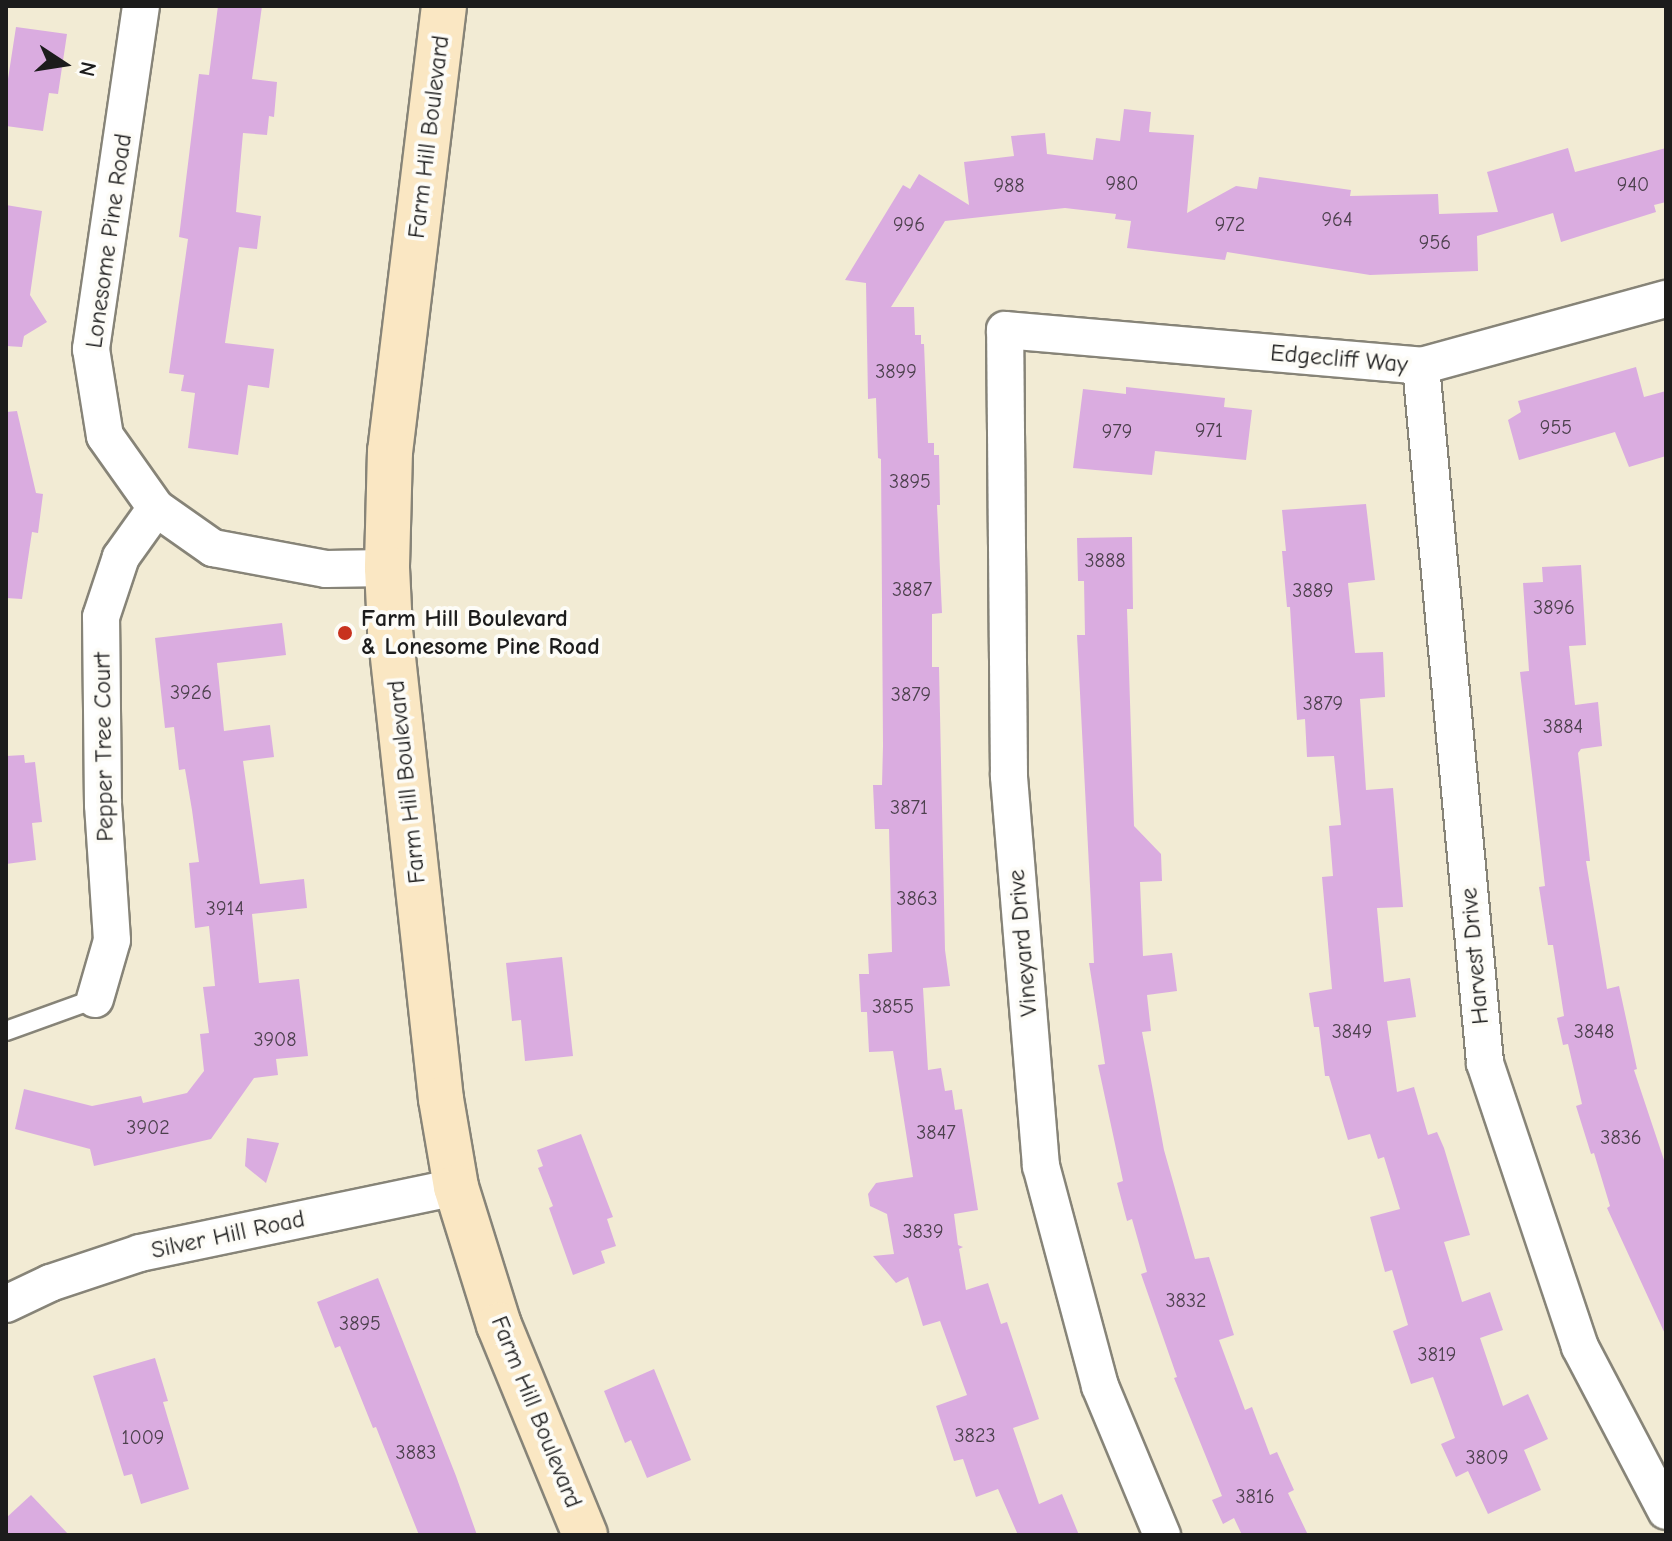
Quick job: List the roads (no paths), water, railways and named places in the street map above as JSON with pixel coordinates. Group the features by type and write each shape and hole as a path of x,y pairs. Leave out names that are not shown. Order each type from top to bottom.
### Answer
{"main road":[{"name":"Farm Hill Boulevard","path":"444,6 390,451 387,568 390,630 441,1099 456,1187 499,1325 585,1535"}],"street":[{"name":"Lonesome Pine Road","path":"141,6 91,349 105,436 156,508 213,548 326,569 387,568"},
{"name":"Edgecliff Way","path":"1005,330 1421,366 1666,299"},
{"name":"Vineyard Drive","path":"1005,330 1009,776 1041,1166 1100,1386 1162,1535"},
{"name":"Harvest Drive","path":"1421,366 1485,1063 1580,1347 1666,1511"},
{"name":"Pepper Tree Court","path":"95,999 112,940 103,805 101,617 121,557 156,508"},
{"name":"Silver Hill Road","path":"6,1304 50,1283 140,1253 456,1187"}],"lane":[{"path":"6,1031 95,999"}],"place":[{"name":"Farm Hill Boulevard & Lonesome Pine Road","path":"345,633"}]}
